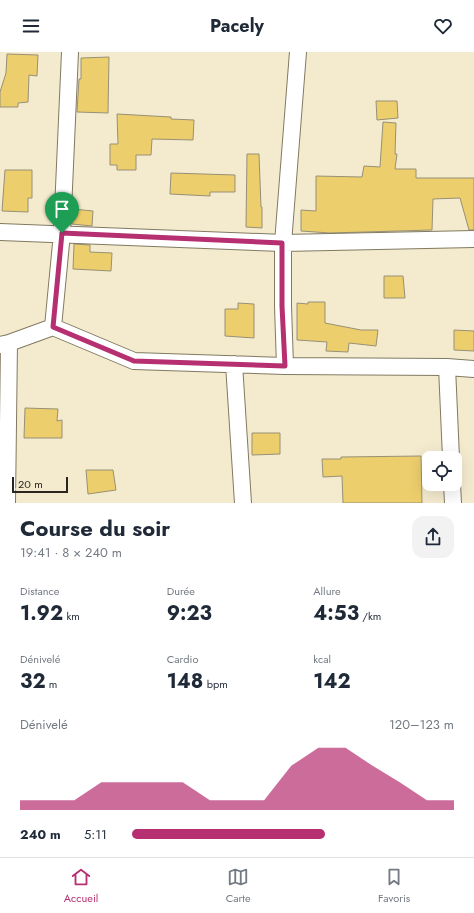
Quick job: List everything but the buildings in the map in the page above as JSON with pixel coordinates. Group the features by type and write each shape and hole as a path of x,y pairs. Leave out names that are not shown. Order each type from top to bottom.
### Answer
{"street":[{"path":"53,327 62,233 70,52"},
{"path":"285,366 282,306 282,243 298,52"},
{"path":"0,232 62,233 282,243 474,239"},
{"path":"7,503 5,344 53,327 134,361 285,366 447,367 474,369"},
{"path":"234,364 242,503"},
{"path":"447,367 451,451"},
{"path":"452,491 453,503"}],"route":[{"path":"62,233 282,243 282,306 285,366 134,361 53,327 62,233"}]}
